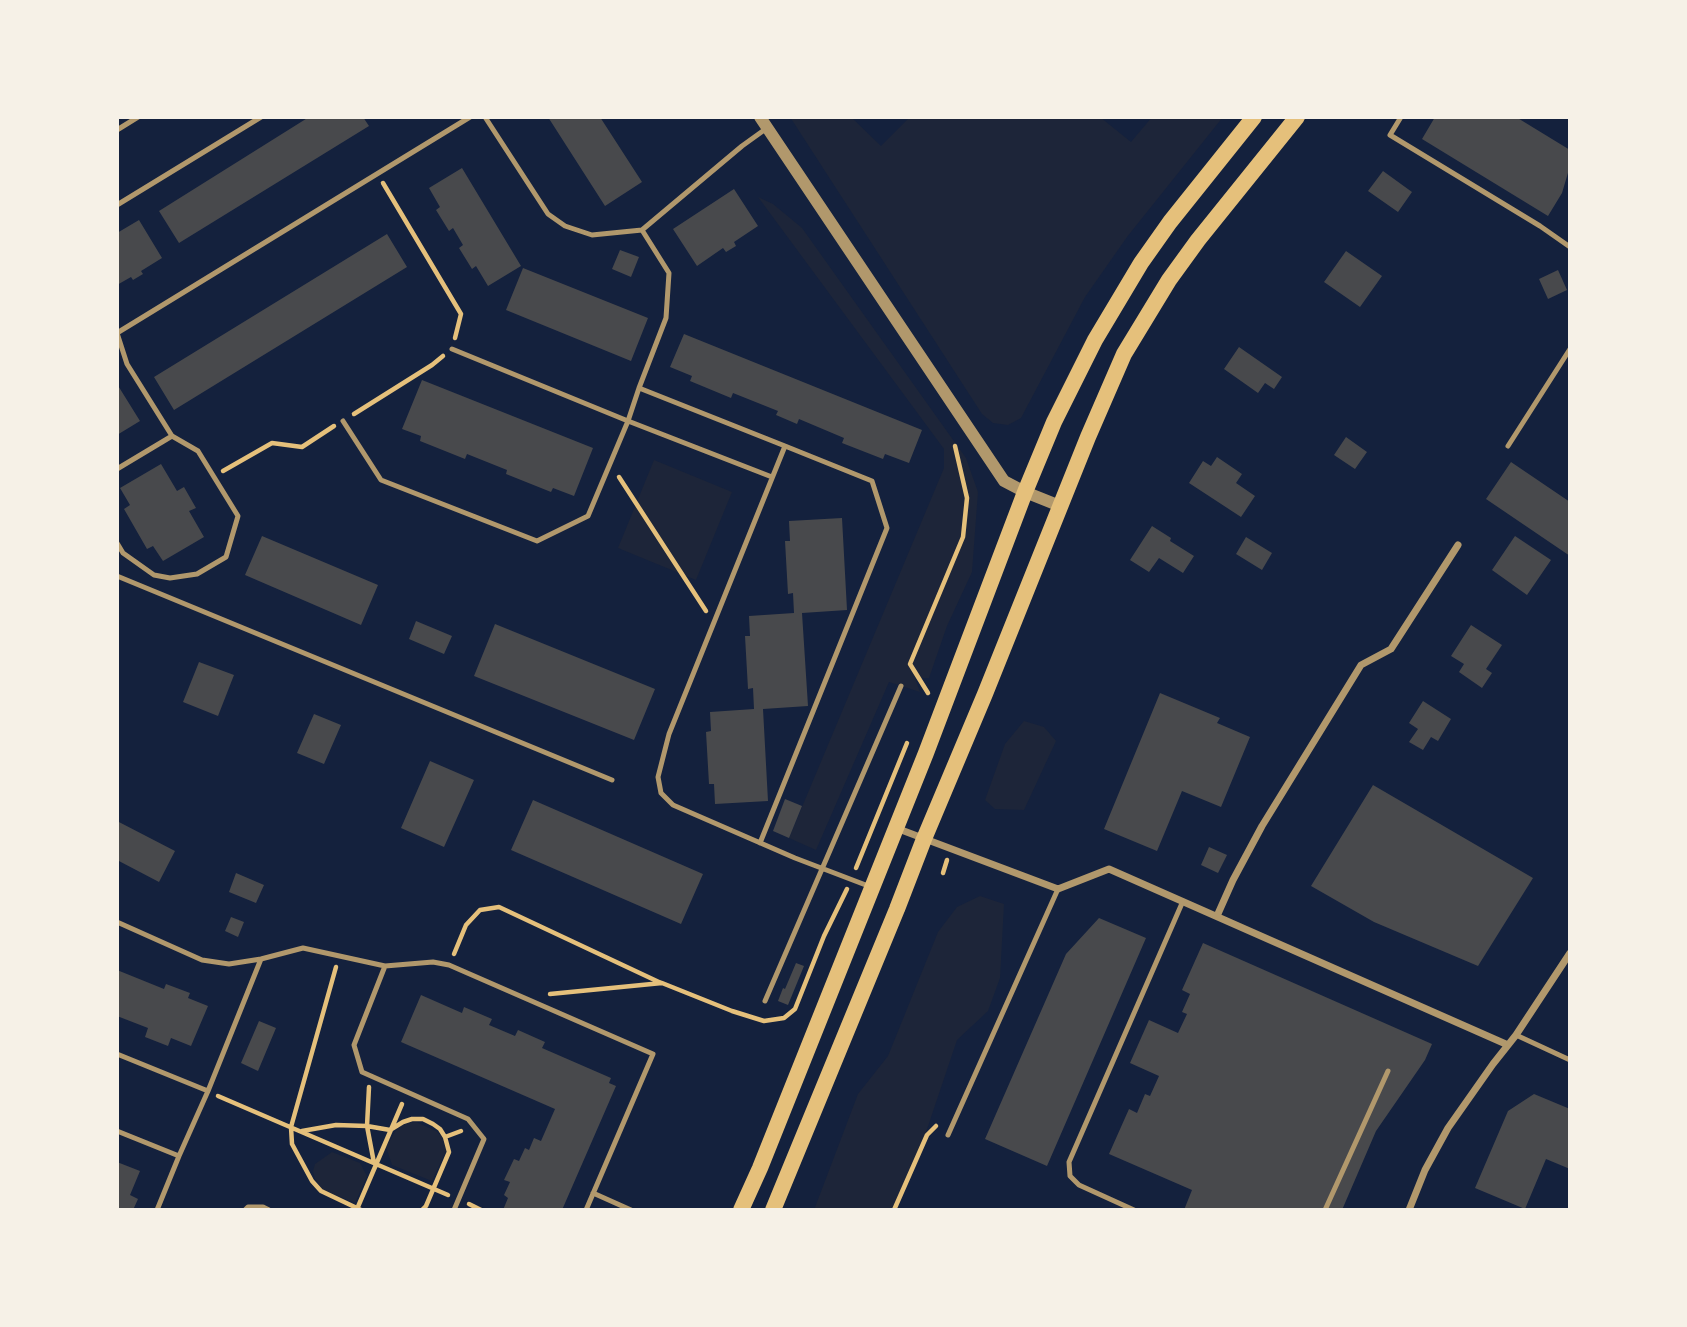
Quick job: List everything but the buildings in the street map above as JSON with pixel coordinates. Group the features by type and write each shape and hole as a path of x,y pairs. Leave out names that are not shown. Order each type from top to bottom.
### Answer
{"main road":[{"path":"741,1210 931,741 1054,422 1095,340 1141,263 1170,222 1254,117"},
{"path":"773,1210 1124,354 1169,280 1198,240 1297,117"}],"street":[{"path":"764,123 1003,481 1060,506"},
{"path":"1217,916 1262,825 1362,665 1391,649 1458,545"},
{"path":"896,828 1058,889 1110,869 1508,1045"},
{"path":"1409,1210 1425,1170 1448,1128 1516,1035 1570,953"}],"lane":[{"path":"117,130 138,117"},
{"path":"117,205 261,117"},
{"path":"117,543 123,553 154,575 170,578 197,574 226,557 238,516 198,451 172,436 127,364 117,333 470,117"},
{"path":"485,117 548,214 565,226 592,236 642,230 741,146 764,123"},
{"path":"1401,117 1390,135 1570,247"},
{"path":"343,421 381,480 537,541 588,516 628,421 666,318 669,273 642,230"},
{"path":"452,349 772,477"},
{"path":"1508,446 1570,349"},
{"path":"639,388 872,481 887,527 760,843"},
{"path":"117,469 172,436"},
{"path":"785,446 669,734 658,777 661,793 673,805 871,888"},
{"path":"117,576 612,780"},
{"path":"765,1001 901,686"},
{"path":"948,1135 1058,889"},
{"path":"1134,1210 1079,1185 1070,1176 1069,1163 1183,901"},
{"path":"117,922 202,960 229,964 303,948 385,966 433,962 449,965 653,1054 586,1210"},
{"path":"157,1210 261,959"},
{"path":"385,966 354,1045 362,1072 468,1119 484,1139 454,1210"},
{"path":"1516,1035 1570,1060"},
{"path":"117,1054 208,1091"},
{"path":"1325,1210 1388,1071"},
{"path":"117,1131 178,1156"},
{"path":"593,1193 631,1210"},
{"path":"245,1210 248,1207 263,1207 269,1210"}],"path":[{"path":"213,476 272,443 302,447 432,365 452,349 461,314 377,174"},
{"path":"610,464 714,623"},
{"path":"449,965 466,925 480,910 499,907 662,983 732,1011 764,1021 784,1018"},
{"path":"339,956 291,1127 292,1144 312,1181 321,1191 358,1209 407,1092"},
{"path":"521,997 662,983"},
{"path":"370,1076 367,1126 375,1164"},
{"path":"208,1091 458,1200"},
{"path":"301,1132 336,1125 390,1130 412,1119 423,1119 440,1129 449,1152 422,1210"},
{"path":"894,1210 927,1135 943,1119"}],"shaded area":[{"path":"790,117 851,117 881,146 910,117 1100,117 1131,142 1152,117 1223,117 1127,237 1085,297 1021,418 1008,425 993,423 982,414"},
{"path":"758,197 773,204 802,228 966,458 978,492 972,572 947,626 929,678 915,678 920,692 889,682 816,850 789,838 944,468 944,449"},
{"path":"654,460 732,492 696,580 618,548"},
{"path":"1024,721 1044,727 1056,741 1024,810 995,809 985,800 1005,744"},
{"path":"980,896 1004,904 1000,978 988,1011 957,1040 913,1171 896,1210 814,1210 858,1094 888,1056 938,932 957,907"},
{"path":"416,1122 436,1131 443,1138 446,1151 432,1181 392,1165 386,1147 398,1127"},
{"path":"332,1152 360,1163 367,1176 355,1203 323,1190 315,1179 315,1164"}]}
